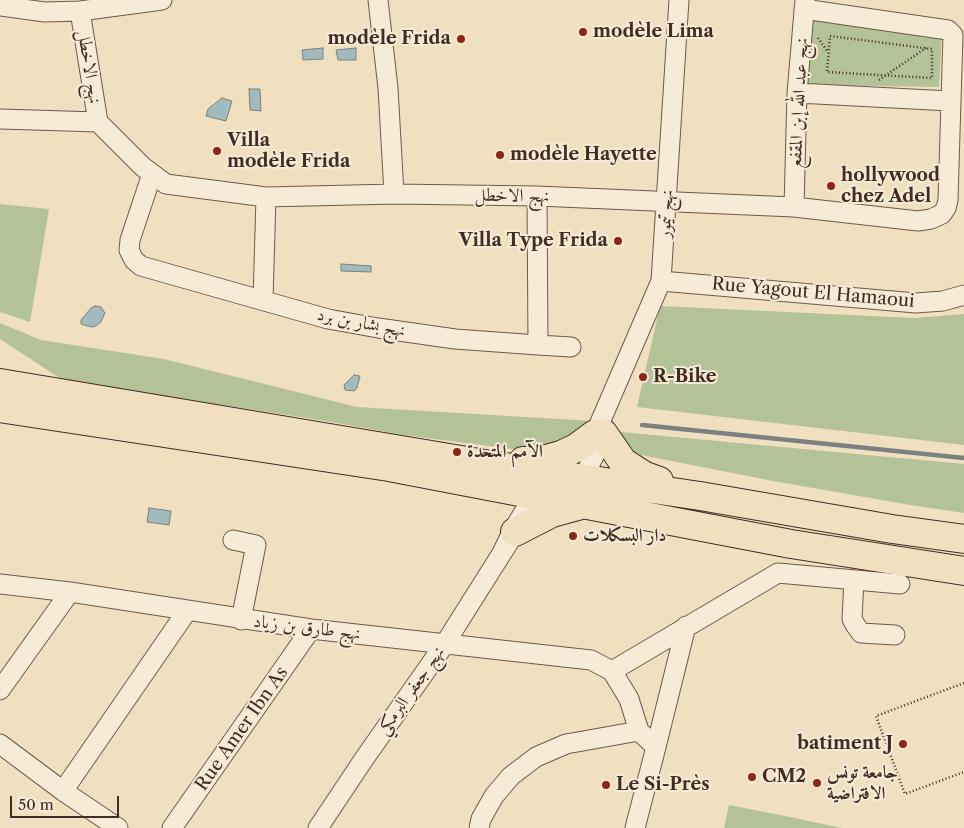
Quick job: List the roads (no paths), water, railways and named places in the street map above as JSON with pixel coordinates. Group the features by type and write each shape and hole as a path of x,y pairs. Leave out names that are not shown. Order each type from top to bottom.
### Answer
{"highway":[{"path":"0,383 563,490 791,544 964,571"},
{"path":"0,408 389,467 446,472 563,490 700,496 964,539"},
{"path":"389,467 479,474 561,455 576,448 600,428 617,455 628,467 645,476 700,496"},
{"path":"479,474 495,494 508,505 512,518 510,538"},
{"path":"563,490 584,488 732,507 762,507"},
{"path":"510,538 552,513 563,490"}],"street":[{"path":"378,0 388,88 394,194"},
{"name":"نهج تيمور","path":"563,490 600,428 661,281 679,0"},
{"path":"0,6 46,12 80,11 151,1"},
{"path":"798,93 950,101 953,36 948,30 805,5"},
{"name":"نهج عبد الله إبن المقفع","path":"794,207 798,93 805,5"},
{"name":"نهج الاخطل","path":"80,11 98,122 143,167 166,184 266,197 394,194 537,196 794,207 918,221 942,214 946,208 948,200 950,101"},
{"name":"نهج الاخطل","path":"0,119 98,122"},
{"name":"نهج بشار بن برد","path":"152,174 130,240 129,250 134,260 141,266 328,319 455,339 571,347"},
{"path":"537,196 538,344"},
{"path":"263,300 266,197"},
{"name":"Rue Yagout El Hamaoui","path":"661,281 916,303 943,301 964,295"},
{"name":"نهج جعفر البرمكي","path":"318,828 444,645 529,504 563,490"},
{"path":"233,540 256,545 241,620"},
{"path":"656,747 639,731 628,698 612,671 778,573 900,584"},
{"path":"854,580 852,619 861,633 895,635"},
{"name":"نهج طارق بن زياد","path":"0,584 70,592 241,620 444,645 591,660 612,671"},
{"path":"0,690 70,592"},
{"path":"64,791 187,611"},
{"path":"635,828 686,626"},
{"name":"Rue Amer Ibn As","path":"172,828 311,629"},
{"path":"479,828 481,819 494,796 511,776 536,757 566,744 639,731"},
{"path":"0,744 112,826"}],"water":[{"path":"323,48 323,59 303,60 302,50"},
{"path":"356,48 356,60 338,60 336,50"},
{"path":"249,89 260,89 261,111 250,110"},
{"path":"222,98 232,101 226,121 206,116 208,109"},
{"path":"341,264 371,266 371,272 341,271"},
{"path":"95,306 101,307 105,313 101,322 91,327 81,324 81,320"},
{"path":"354,375 360,376 357,388 354,391 345,390 344,385"},
{"path":"149,508 171,511 169,525 147,522"}],"waterway":[{"path":"642,425 964,458"}],"place":[{"name":"modèle Lima","path":"583,32"},
{"name":"modèle Frida","path":"461,39"},
{"name":"Villa modèle Frida","path":"217,151"},
{"name":"modèle Hayette","path":"500,155"},
{"name":"hollywood chez Adel","path":"831,186"},
{"name":"Villa Type Frida","path":"618,241"},
{"name":"R-Bike","path":"643,377"},
{"name":"الآمم المتحدة","path":"457,452"},
{"name":"دار البسكلات","path":"573,536"},
{"name":"batiment J","path":"903,744"},
{"name":"CM2","path":"752,777"},
{"name":"جامعة تونس الافتراضية","path":"817,783"},
{"name":"Le Si-Près","path":"606,785"}]}
